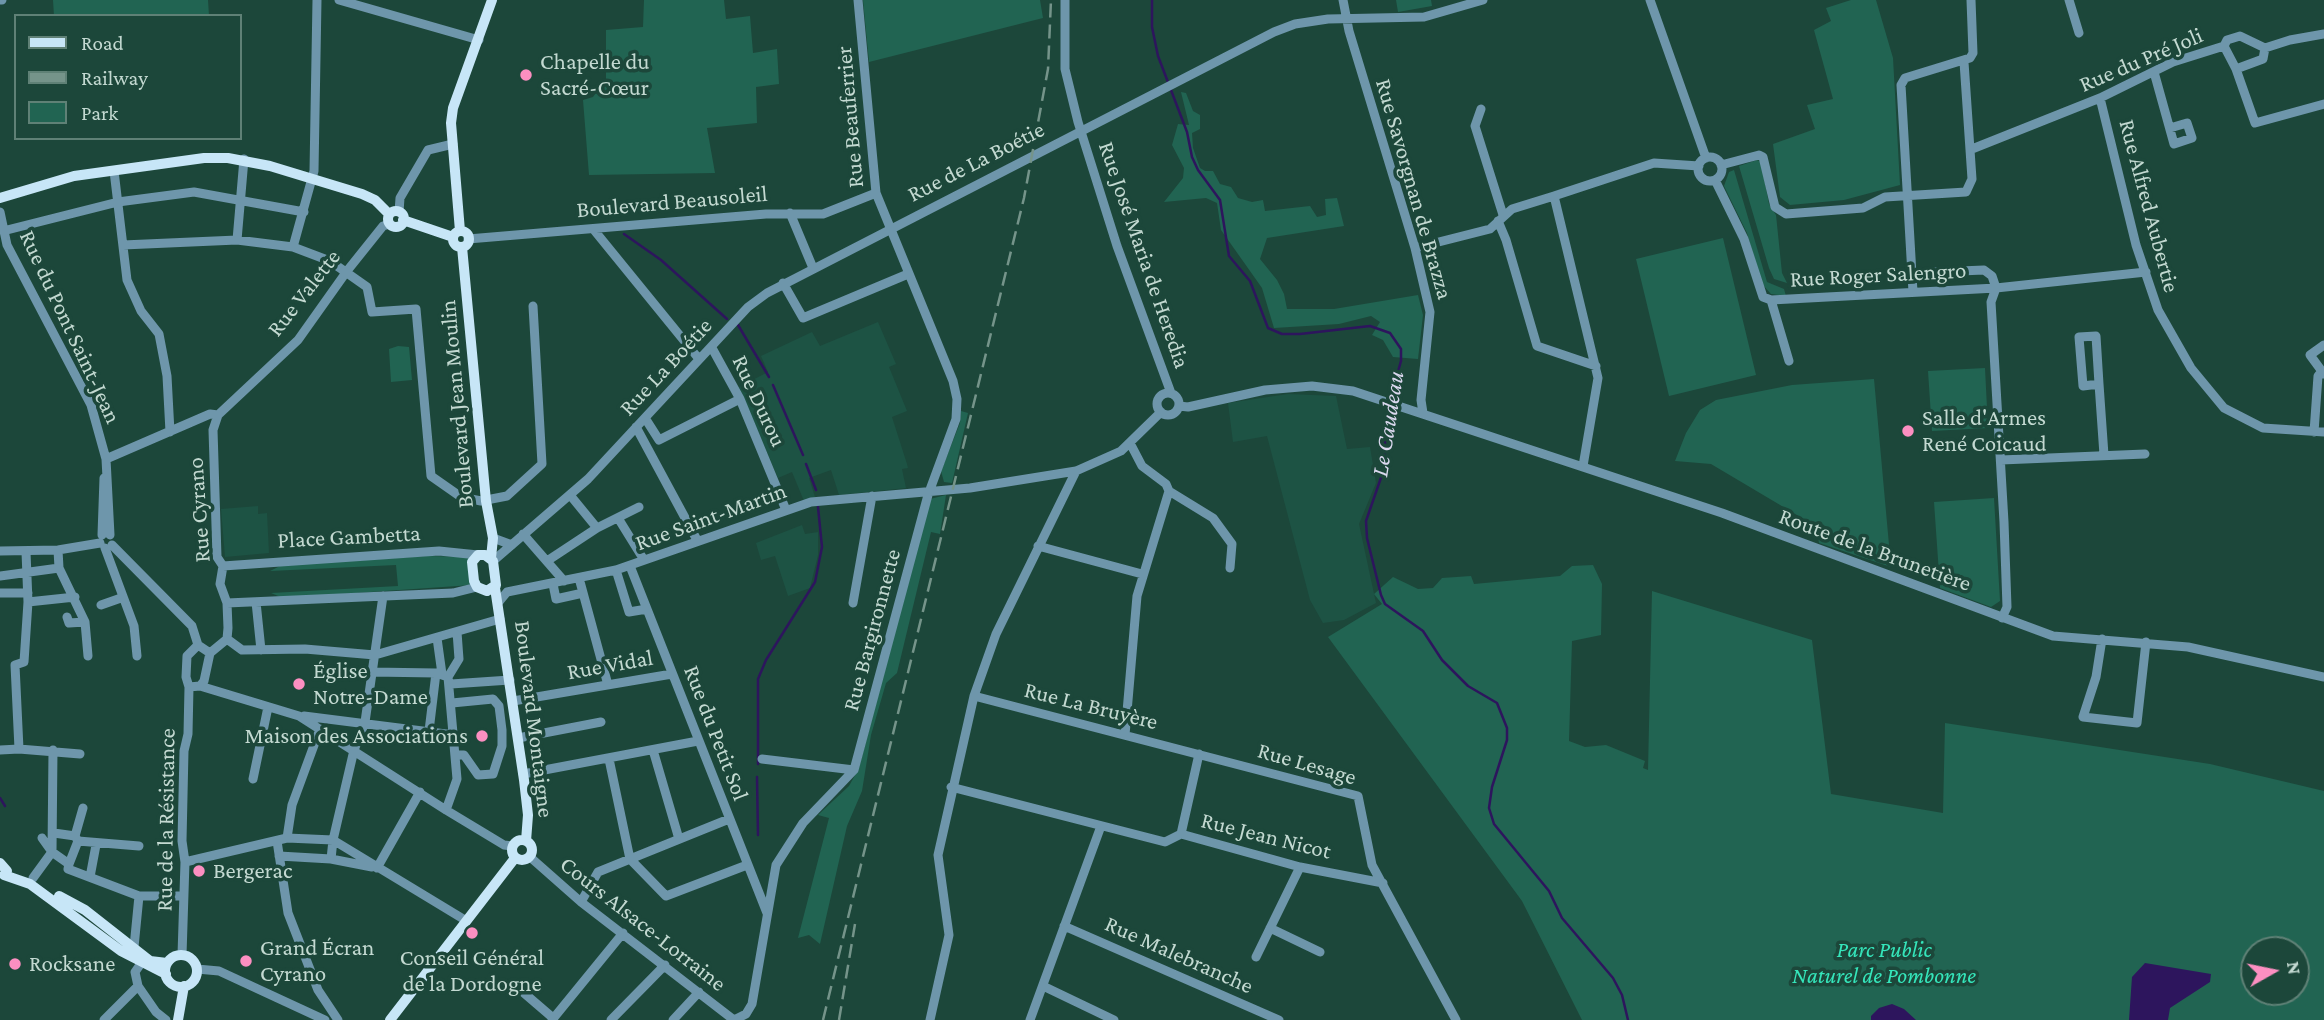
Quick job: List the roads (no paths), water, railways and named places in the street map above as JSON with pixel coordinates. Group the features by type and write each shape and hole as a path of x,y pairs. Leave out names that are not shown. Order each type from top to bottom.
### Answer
{"main road":[{"path":"479,40 492,0"},
{"name":"Boulevard Jean Moulin","path":"479,40 453,108 453,144 486,501 493,538 489,588"},
{"name":"Boulevard Beausoleil","path":"0,198 74,176 204,158 244,159 362,194 375,200 395,217 461,238"},
{"path":"489,588 472,562 478,555 492,559"},
{"name":"Boulevard Montaigne","path":"489,588 498,603 510,680 528,815 526,841"},
{"path":"520,840 526,841 532,848 530,857 521,860 515,858 512,846 520,840"},
{"path":"390,1020 515,858"},
{"path":"2,867 33,878 85,910 150,961 166,968 179,986 178,1020"},
{"path":"2,867 30,884 121,951 142,962 166,968"},
{"path":"166,968 181,955 191,958 197,970 192,982 179,986"}],"street":[{"path":"293,247 313,180 317,0"},
{"path":"339,0 479,40"},
{"name":"Rue Beauferrier","path":"858,0 876,193 888,229"},
{"name":"Rue José Maria de Heredia","path":"1065,0 1065,69 1081,130 1117,246 1171,393"},
{"name":"Rue Savorgnan de Brazza","path":"1343,0 1346,19 1415,248 1430,312 1421,400 1423,413"},
{"name":"Rue de La Boétie","path":"888,229 1295,24 1346,19 1424,17 1483,0"},
{"path":"1650,0 1706,158"},
{"path":"1913,292 1900,85 1905,78 1964,62 1973,52 1971,0"},
{"path":"2069,0 2079,33"},
{"path":"2236,69 2263,59 2265,48 2324,34"},
{"name":"Rue du Pré Joli","path":"1972,149 2100,98 2154,72 2224,46 2227,40 2240,36 2265,48"},
{"path":"2224,46 2236,69 2255,123 2324,104"},
{"path":"1721,165 1759,155 1763,157 1775,207 1786,214 1863,208 1885,197 1966,192 1972,179 1972,149 1964,62"},
{"path":"2154,72 2170,128"},
{"name":"Rue Alfred Aubertie","path":"2100,98 2158,310 2191,368 2224,408 2263,428 2319,432"},
{"path":"1481,109 1475,126 1536,345 1596,366"},
{"name":"Rue Valette","path":"218,415 298,341 347,271 383,226 395,217 400,198 428,150 453,144"},
{"path":"1699,166 1701,177 1715,180 1720,175 1721,165 1717,160 1706,158"},
{"path":"1699,166 1706,158"},
{"path":"237,240 244,159"},
{"path":"1415,248 1490,229 1501,218 1554,196 1654,163 1699,166"},
{"path":"114,171 127,280 133,297 159,334 167,376 170,432"},
{"name":"Rue Roger Salengro","path":"1715,180 1744,239 1763,297 1771,300 1996,288 2146,272"},
{"path":"3,231 118,202 194,192 304,212"},
{"name":"Boulevard Beausoleil","path":"461,238 594,230 790,213 823,214 876,193"},
{"path":"1554,196 1598,378 1583,466"},
{"name":"Rue du Pont Saint-Jean","path":"0,212 3,231 15,263 91,405 106,459 106,541"},
{"path":"790,213 813,268"},
{"name":"Rue La Boétie","path":"492,559 570,495 748,307 783,283 888,229"},
{"name":"Rue Bargironnette","path":"734,1020 746,1014 752,1004 776,865 787,845 853,770 930,489 956,419 957,399 936,339 888,229"},
{"path":"594,230 699,359"},
{"path":"122,245 237,240 293,247 310,251 347,271 367,286 372,312 416,309 428,467 435,481 461,497 486,501 507,496 538,470 544,457 533,306"},
{"path":"1912,273 1984,270 1992,276 1996,288 1991,302 2007,607 2002,618"},
{"path":"783,283 803,318 908,274"},
{"path":"1771,300 1789,361"},
{"path":"2099,384 2083,386 2079,337 2096,336 2105,455"},
{"path":"2319,432 2318,376 2323,372 2311,355 2324,345"},
{"name":"Rue Durou","path":"712,348 740,400 786,510"},
{"name":"Route de la Brunetière","path":"1179,406 1188,407 1265,390 1312,386 1353,391 1722,513 2053,636 2146,642 2228,654 2324,677"},
{"path":"1171,393 1178,399 1179,406 1170,415 1161,412 1159,398 1171,393"},
{"path":"645,418 659,440 740,400"},
{"name":"Rue Saint-Martin","path":"507,592 631,566 697,540 817,501 930,489 970,488 1076,471 1110,457 1130,443 1161,412"},
{"path":"106,459 210,414 218,415"},
{"name":"Rue Cyrano","path":"218,415 214,430 217,557 223,566 220,584 227,603 227,639"},
{"path":"636,427 697,540"},
{"path":"1125,735 1136,596 1168,491 1166,484 1142,466 1130,443"},
{"path":"2001,460 2145,454"},
{"path":"930,1020 949,935 938,855 951,787 974,696 996,634 1076,471"},
{"path":"1168,491 1213,518 1232,544 1230,568"},
{"path":"570,495 597,528"},
{"path":"853,603 872,496"},
{"path":"547,561 597,528 639,508"},
{"path":"618,518 644,560"},
{"path":"523,534 564,581"},
{"path":"493,538 512,545"},
{"path":"0,551 58,550 106,541"},
{"path":"106,541 121,598 134,625 137,656"},
{"path":"106,541 184,617 192,626 198,645 209,653"},
{"path":"1038,546 1142,574"},
{"path":"58,550 60,568 85,622 88,656"},
{"name":"Place Gambetta","path":"223,566 439,551 478,555"},
{"path":"19,748 20,663 28,597 26,552"},
{"name":"Rue du Petit Sol","path":"631,566 767,913"},
{"path":"0,576 60,568"},
{"path":"616,570 629,612 647,609"},
{"path":"579,578 608,685"},
{"path":"553,584 556,599 583,593"},
{"path":"227,603 453,593 489,588 507,592 498,603"},
{"path":"0,593 28,597 75,597"},
{"path":"331,859 354,750 365,722 383,596"},
{"path":"102,605 121,598"},
{"path":"256,602 261,650"},
{"path":"67,617 69,623 85,622"},
{"path":"200,686 204,681 209,653 227,639 242,650 306,649 374,655 500,619"},
{"path":"429,732 444,677 459,659 457,632"},
{"path":"437,638 452,703 456,755 457,779 446,810"},
{"path":"2102,639 2096,677 2083,717 2137,723 2146,642"},
{"name":"Rue de la Résistance","path":"181,955 185,862 182,841 184,764 189,687 186,677 187,656 198,645"},
{"path":"372,672 510,680"},
{"name":"Rue Vidal","path":"513,701 672,674"},
{"path":"189,687 200,686 299,716 331,722 365,722 454,735"},
{"name":"Rue La Bruyère","path":"974,696 1199,754"},
{"path":"452,703 493,699 499,706 502,730 502,746 493,774 478,775 464,755 456,755"},
{"path":"253,779 268,707"},
{"path":"299,716 446,810 504,845 512,846"},
{"path":"518,738 601,722"},
{"path":"320,729 292,805 279,856 288,912 318,990 338,1020"},
{"path":"523,774 698,741"},
{"path":"0,750 19,748 80,754"},
{"path":"33,878 52,852 53,750"},
{"path":"653,750 679,839"},
{"path":"1181,834 1199,754"},
{"name":"Rue Lesage","path":"1199,754 1358,796 1372,865 1383,883"},
{"path":"609,759 630,859 666,896 747,865"},
{"path":"762,759 853,770"},
{"name":"Rue Jean Nicot","path":"951,787 1165,842 1181,834 1300,867 1383,883"},
{"path":"377,868 419,792"},
{"path":"83,808 68,869 139,896 184,896"},
{"path":"581,902 598,873 729,819"},
{"path":"1030,1020 1101,826"},
{"path":"54,833 96,845 139,846"},
{"path":"41,838 52,852 69,864"},
{"path":"185,862 282,839 333,840 465,920"},
{"path":"90,877 96,845"},
{"path":"279,856 331,859 377,868"},
{"name":"Cours Alsace-Lorraine","path":"530,857 581,902 734,1020"},
{"path":"1256,957 1300,867"},
{"path":"1383,883 1456,1020"},
{"path":"134,947 139,896"},
{"name":"Rue Malebranche","path":"1064,926 1279,1020"},
{"path":"1270,928 1320,952"},
{"path":"517,988 553,1019 623,933"},
{"path":"142,962 135,972 138,986 156,1012 166,1020"},
{"path":"611,1020 665,965"},
{"path":"197,970 219,971 325,1020"},
{"path":"104,1020 138,986"},
{"path":"1043,986 1114,1020"},
{"path":"673,1020 699,992"}],"waterway":[{"name":"Le Caudeau","path":"1152,0 1152,27 1158,56 1187,132 1192,157 1220,200 1229,256 1250,281 1268,328 1282,334 1300,334 1370,326 1390,333 1401,349 1401,361 1386,414 1384,469 1366,521 1367,538 1381,595 1385,604 1423,631 1442,660 1468,686 1497,703 1507,728 1507,740 1492,787 1489,808 1494,824 1549,891 1562,918 1613,978 1622,995 1628,1020"},
{"path":"624,234 661,260 727,319"},
{"path":"738,325 769,377"},
{"path":"773,385 803,455"},
{"path":"806,464 816,490"},
{"path":"758,764 758,679 766,660 815,582 822,547 818,507"},
{"path":"757,777 758,835"},
{"path":"0,798 5,806"}],"railway":[{"path":"823,1020 1024,198 1048,69 1051,0"},
{"path":"839,1020 855,924"}],"place":[{"name":"Chapelle du Sacré-Cœur","path":"526,75"},
{"name":"Salle d'Armes René Coicaud","path":"1908,431"},
{"name":"Église Notre-Dame","path":"299,684"},
{"name":"Maison des Associations","path":"482,736"},
{"name":"Bergerac","path":"199,871"},
{"name":"Conseil Général de la Dordogne","path":"472,933"},
{"name":"Grand Écran Cyrano","path":"246,961"},
{"name":"Rocksane","path":"15,964"}],"park label":[{"name":"Parc Public Naturel de Pombonne","path":"1884,963"}]}
